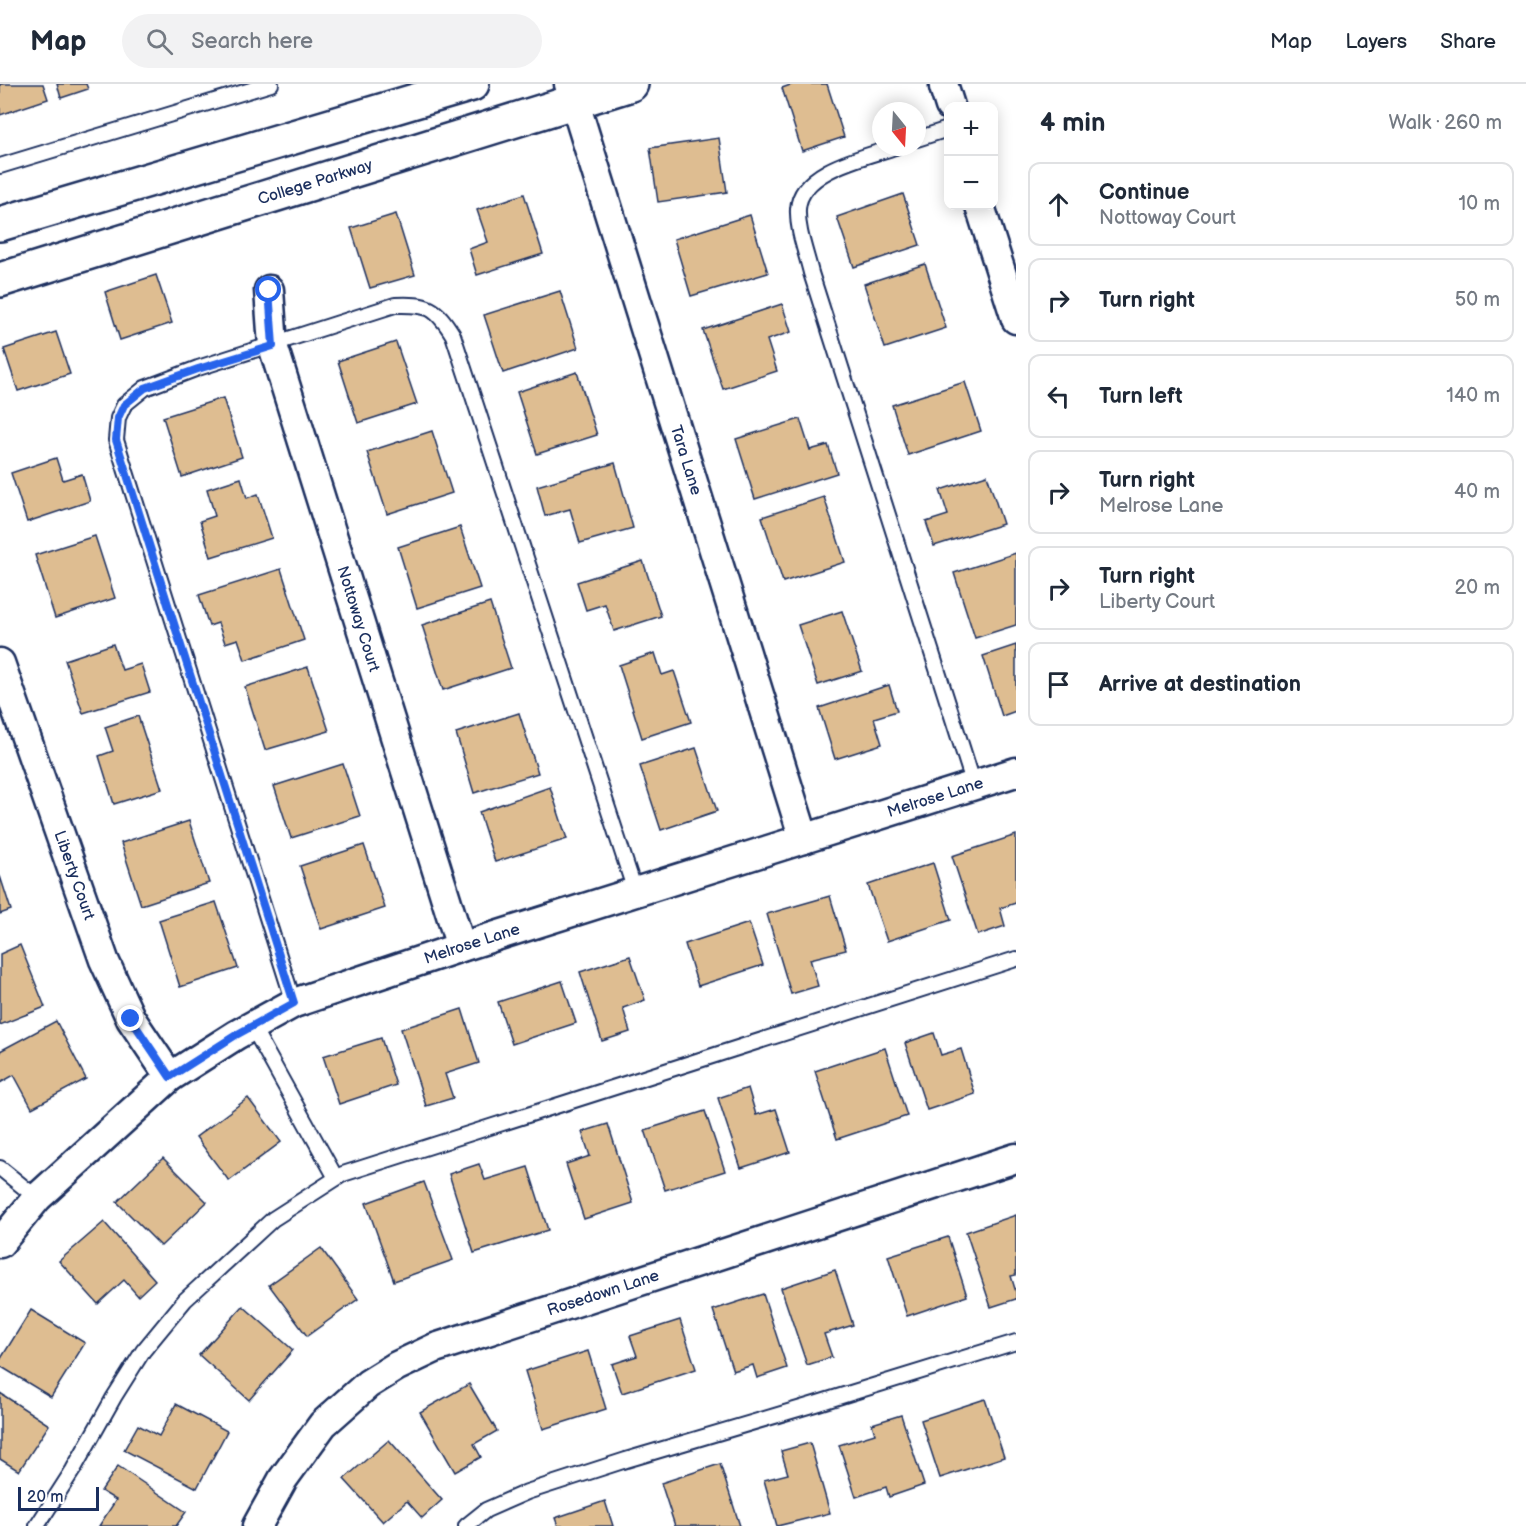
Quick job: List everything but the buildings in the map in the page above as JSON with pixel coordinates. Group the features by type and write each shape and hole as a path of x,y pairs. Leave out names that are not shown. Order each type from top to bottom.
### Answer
{"main road":[{"path":"0,224 472,84"},
{"name":"College Parkway","path":"0,280 572,93 631,84"}],"street":[{"name":"Tara Lane","path":"572,93 804,839"},
{"path":"981,210 1016,319"},
{"name":"Nottoway Court","path":"269,290 273,346 461,947"},
{"name":"Liberty Court","path":"0,663 104,960 131,1019 170,1077"},
{"name":"Melrose Lane","path":"0,1243 37,1198 170,1077 294,1003 635,891 1016,772"},
{"name":"Rosedown Lane","path":"257,1526 283,1479 323,1424 368,1384 435,1348 1016,1158"}],"lane":[{"path":"0,166 271,84"},
{"path":"926,136 944,130"},
{"path":"872,156 816,177 801,196 798,208 799,224 811,273 974,785"},
{"path":"294,1003 116,440 118,418 124,405 145,388 198,369 395,305 419,305 432,309 443,319 453,335 635,891"},
{"path":"37,1526 143,1351 185,1300 273,1220 336,1178 349,1171 1016,959"},
{"path":"252,1026 336,1178"},
{"path":"0,1168 37,1198"},
{"path":"466,1526 486,1509 526,1492 1016,1342"}],"route":[{"path":"131,1019 170,1077 236,1035 294,1003 116,440 118,418 124,405 145,388 273,346 269,290"}]}
